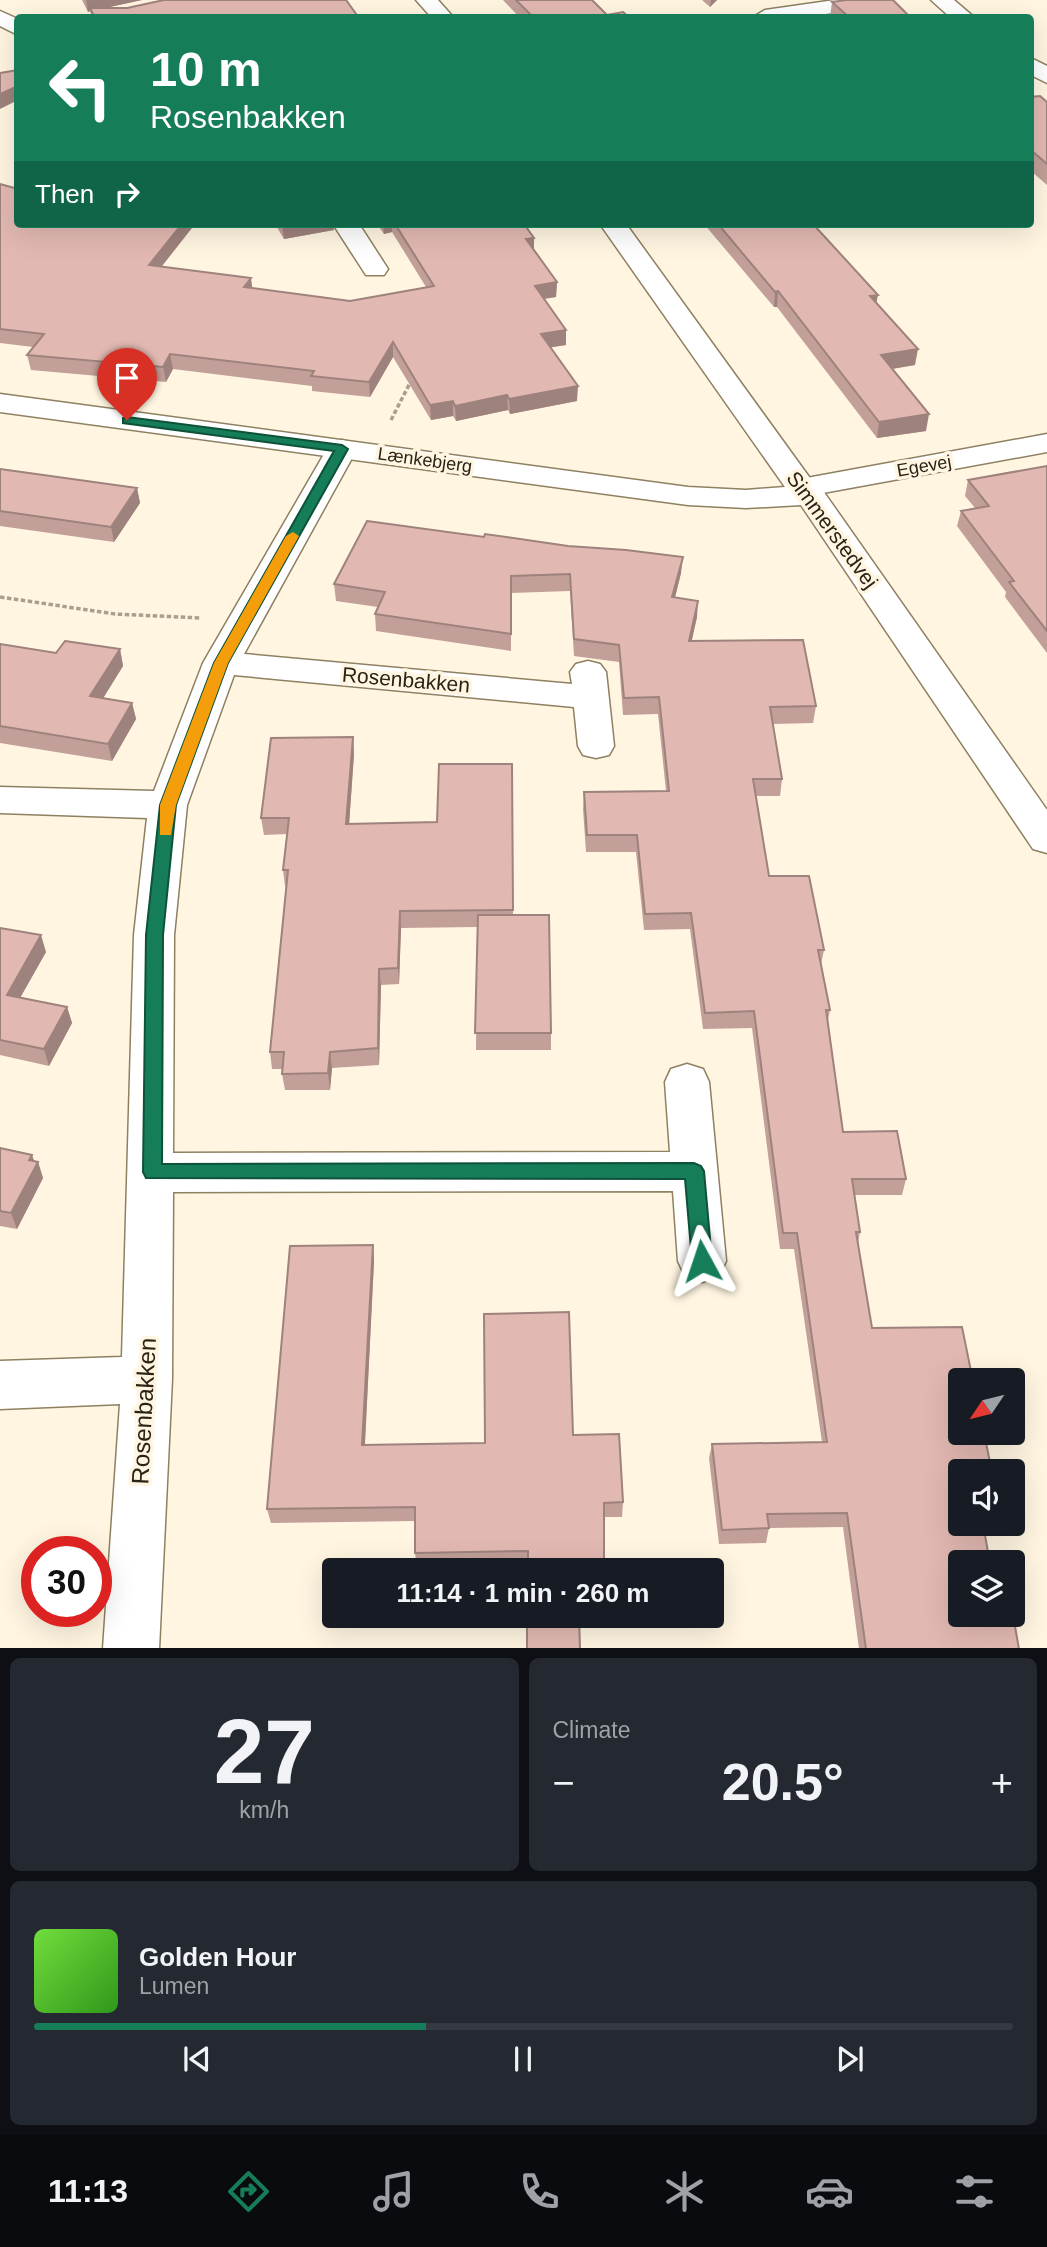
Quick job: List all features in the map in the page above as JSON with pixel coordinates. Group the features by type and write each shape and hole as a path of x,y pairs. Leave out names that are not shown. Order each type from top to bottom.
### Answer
{"street":[{"path":"426,0 440,14"},
{"path":"745,0 762,14"},
{"path":"786,14 879,0"},
{"path":"941,0 960,14"},
{"path":"0,17 14,28"},
{"path":"349,228 375,269"},
{"name":"Simmerstedvej","path":"616,228 806,492 1047,839"},
{"name":"Lænkebjerg","path":"0,403 688,496 746,499 806,492"},
{"name":"Egevej","path":"806,492 1047,443"},
{"name":"Rosenbakken","path":"131,1648 147,1379 155,935 168,805 221,663 246,620 358,451"},
{"name":"Rosenbakken","path":"221,663 589,683 596,746"},
{"path":"0,800 168,805"},
{"path":"687,1082 702,1261"},
{"path":"152,1172 694,1171"},
{"path":"0,1385 147,1379"}],"path":[{"path":"358,451 411,381"},
{"path":"0,597 115,614 246,620"}],"building":[{"path":"164,0 346,0 356,14 93,14 90,8 127,8"},
{"path":"516,0 592,0 606,14 530,14"},
{"path":"893,0 907,14 846,14 832,2"},
{"path":"14,71 14,88 0,94 0,73"},
{"path":"1040,96 1047,102 1047,164 1034,153 1034,97"},
{"path":"0,184 14,188 14,228 179,228 149,265 251,278 244,287 350,301 434,286 398,228 527,228 534,238 526,239 557,282 535,286 566,330 541,334 578,386 509,399 507,395 455,406 453,401 430,405 393,342 369,382 311,376 314,371 170,354 163,367 27,355 44,334 0,329"},
{"path":"721,228 817,228 878,295 870,296 918,349 881,355 929,414 879,422 778,291 775,292"},
{"path":"1047,466 1047,631 1009,582 1014,581 961,511 989,506 968,480"},
{"path":"0,469 137,488 111,527 0,511"},
{"path":"367,521 484,537 485,534 568,546 683,557 672,597 698,601 689,641 803,640 816,706 770,707 782,779 753,779 769,876 809,876 824,950 818,950 830,1010 826,1010 843,1132 897,1131 906,1179 852,1179 860,1232 856,1232 872,1328 962,1327 970,1368 948,1368 948,1446 987,1446 989,1459 948,1459 948,1536 985,1536 988,1550 948,1550 948,1627 1015,1627 1019,1648 866,1648 847,1513 767,1514 769,1528 722,1530 712,1444 827,1442 797,1233 783,1233 754,1011 705,1013 691,913 645,914 637,835 587,835 584,792 669,791 659,697 624,698 619,645 574,639 570,574 511,576 511,634 375,614 385,592 334,584"},
{"path":"65,641 120,649 90,696 132,703 108,744 0,726 0,644 56,653"},
{"path":"353,737 346,824 437,822 439,764 512,764 513,910 400,911 398,968 379,969 378,1048 330,1052 328,1073 282,1074 284,1052 270,1052 288,870 283,870 289,818 261,818 271,738"},
{"path":"478,915 549,915 551,1033 475,1033"},
{"path":"0,928 41,935 7,995 67,1007 44,1049 0,1040"},
{"path":"0,1148 32,1155 29,1160 38,1162 11,1213 0,1211"},
{"path":"373,1245 362,1445 485,1443 484,1314 569,1312 573,1435 619,1434 623,1502 604,1503 604,1558 528,1558 528,1551 415,1553 415,1507 267,1509 290,1246"},
{"path":"527,1628 579,1628 580,1648 527,1648"}],"slow traffic":[{"path":"165,831 168,805 221,663 293,536"}],"route":[{"path":"127,420 342,449 221,663 168,805 155,935 152,1172 694,1171 702,1261"}]}
